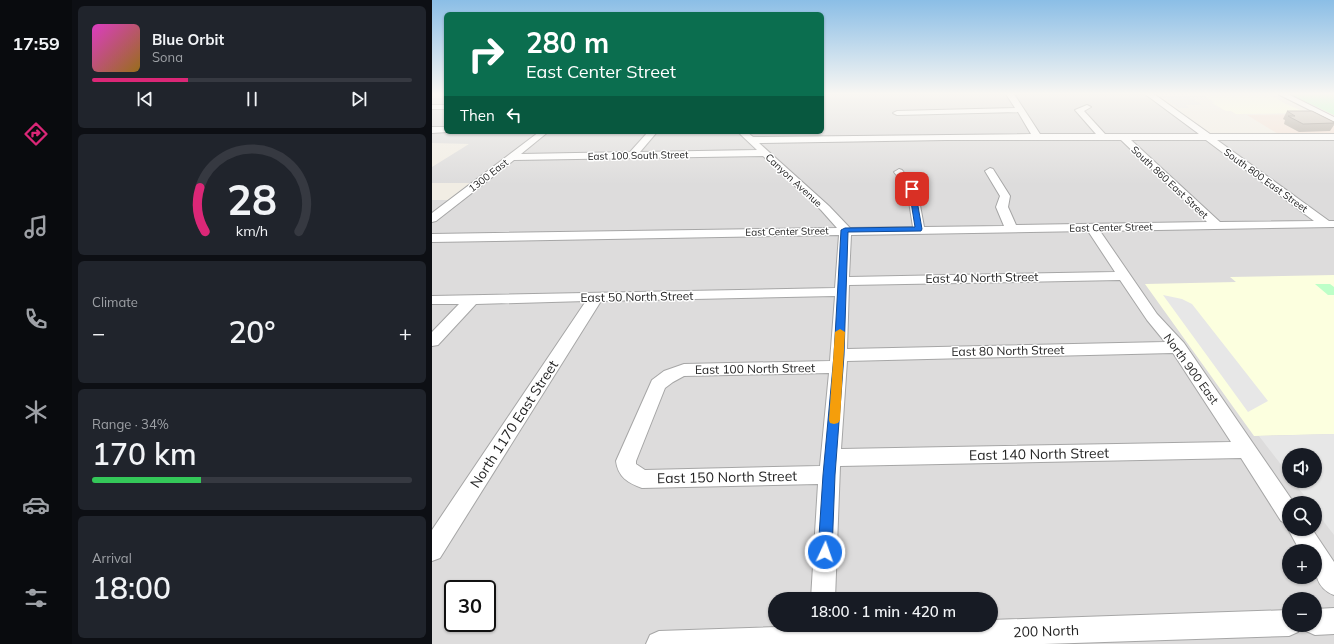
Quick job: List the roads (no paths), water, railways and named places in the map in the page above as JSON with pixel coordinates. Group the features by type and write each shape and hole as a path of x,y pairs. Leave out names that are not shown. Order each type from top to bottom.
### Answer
{"street":[{"path":"1030,124 1038,138"},
{"path":"1092,124 1104,138"},
{"name":"South 800 East Street","path":"1190,124 1330,224"},
{"path":"432,130 444,130"},
{"name":"1300 East","path":"432,219 541,134"},
{"path":"633,155 651,134"},
{"name":"Canyon Avenue","path":"744,134 824,208 845,230"},
{"path":"752,140 1334,137"},
{"name":"South 860 East Street","path":"1124,138 1216,225"},
{"name":"East 100 South Street","path":"512,156 765,153"},
{"path":"990,171 1005,196 1002,207 1010,228"},
{"path":"899,172 912,189 919,229"},
{"name":"East Center Street","path":"432,238 845,230 1330,224"},
{"name":"North 900 East","path":"1091,227 1152,317 1178,347 1282,503"},
{"path":"822,592 830,466 839,361 845,230"},
{"name":"East 40 North Street","path":"842,287 1123,276"},
{"name":"East 50 North Street","path":"432,300 596,297 842,287"},
{"name":"North 1170 East Street","path":"433,547 596,297"},
{"path":"432,341 471,300"},
{"name":"East 80 North Street","path":"839,361 1178,347"},
{"name":"East 100 North Street","path":"627,470 626,461 658,385 664,378 673,373 684,370 839,361"},
{"name":"East 140 North Street","path":"830,466 1247,450"},
{"name":"East 150 North Street","path":"627,470 642,479 830,466"},
{"path":"1322,565 1334,583"},
{"path":"1322,622 1334,621"},
{"name":"200 North","path":"659,644 717,643 821,632 928,639 1282,623"}]}
